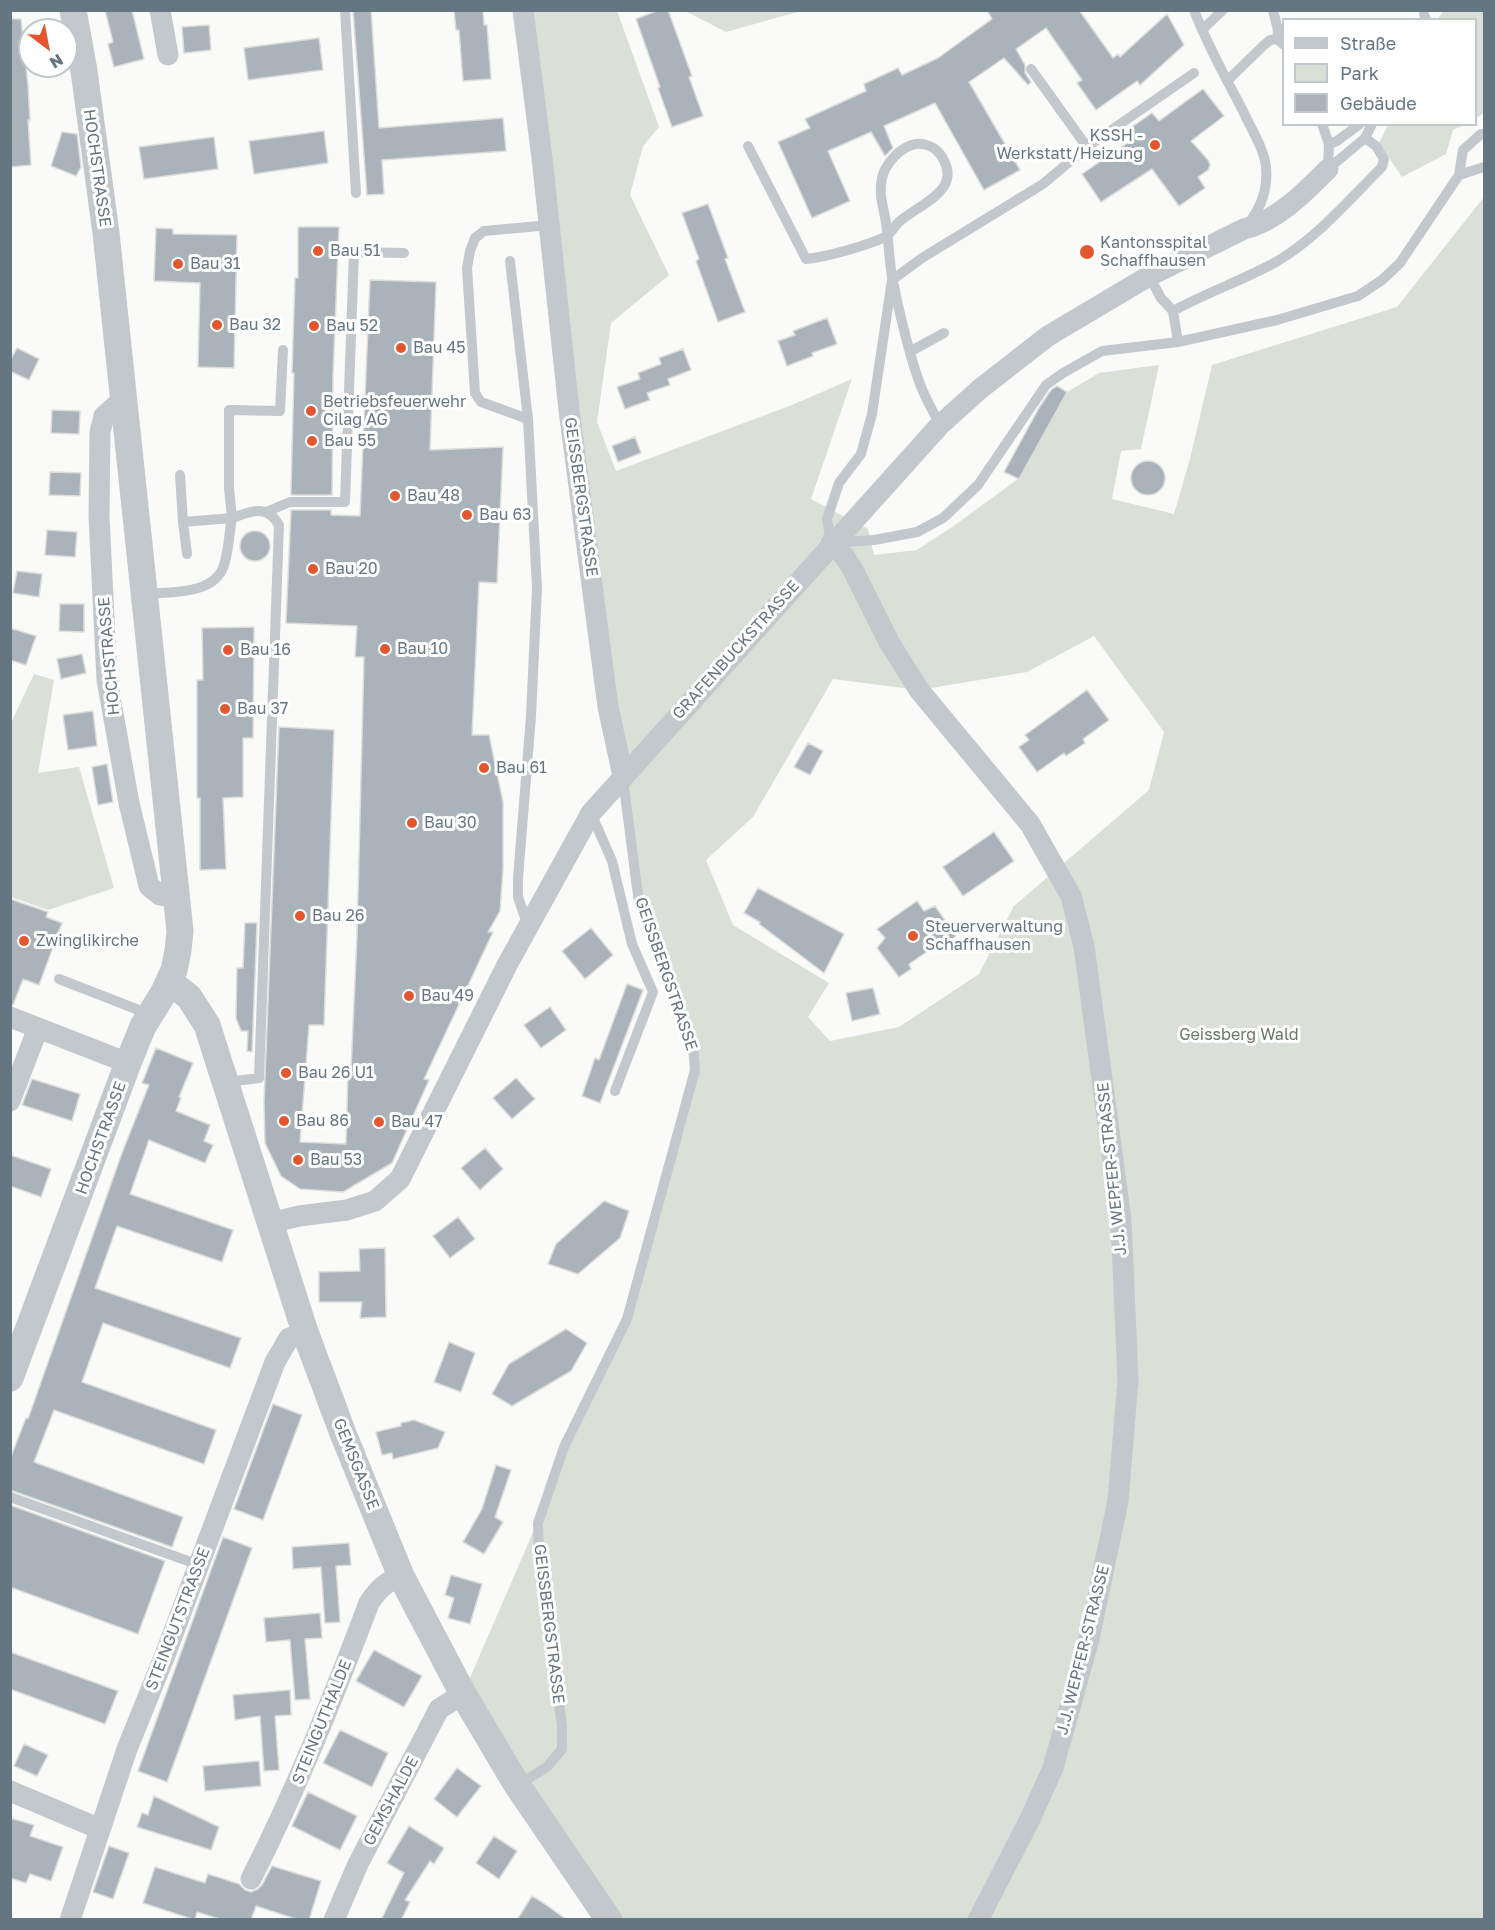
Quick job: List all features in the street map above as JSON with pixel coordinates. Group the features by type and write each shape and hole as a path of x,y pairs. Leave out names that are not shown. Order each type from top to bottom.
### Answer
{"street":[{"name":"HOCHSTRASSE","path":"10,1378 128,1063 149,1014 170,981 179,945 177,898 117,328 101,189 73,10"},
{"path":"160,10 168,55"},
{"name":"GEISSBERGSTRASSE","path":"523,10 550,225 569,410 608,707 623,776"},
{"name":"GRAFENBUCKSTRASSE","path":"270,1223 299,1216 346,1210 375,1201 400,1179 528,928 591,813 831,543 940,425 980,389 1048,336 1149,276 1244,229 1257,226 1306,191 1328,169"},
{"name":"HOCHSTRASSE","path":"123,399 104,416 100,432 99,516 107,680 129,803 149,886 160,895 177,898"},
{"name":"J.J. WEPFER-STRASSE","path":"831,543 852,568 889,642 919,690 1030,824 1071,896 1084,946 1121,1220 1128,1380 1118,1501 1089,1639 1053,1768 1029,1821 978,1920"},
{"name":"GEMSGASSE","path":"170,981 189,997 207,1025 305,1332 401,1576 463,1694 518,1785 609,1920"},
{"path":"10,1017 128,1063"},
{"path":"10,1101 38,1028"},
{"name":"STEINGUTSTRASSE","path":"70,1920 127,1749 275,1362 289,1338 305,1332"},
{"name":"STEINGUTHALDE","path":"251,1879 276,1830 323,1725 369,1603 377,1590 401,1576"},
{"name":"GEMSHALDE","path":"334,1920 358,1864 439,1709 463,1694"},
{"path":"10,1791 100,1828"}],"lane":[{"path":"345,10 356,193"},
{"path":"1194,10 1253,131 1266,166 1266,184 1262,199 1257,212 1244,229"},
{"path":"1202,30 1223,10"},
{"path":"1227,81 1270,40 1280,42 1273,10"},
{"path":"1031,69 1087,147"},
{"path":"1194,73 1087,147 1043,184 922,258 892,280 872,414 861,454 839,483 827,519 831,543 874,540 917,532 943,518 978,485 1046,385 1102,351 1178,342 1277,320 1358,296 1382,280 1400,263 1459,175 1462,150 1481,134 1485,134"},
{"path":"1324,126 1329,144 1328,169"},
{"path":"1329,144 1357,126"},
{"path":"1328,169 1365,138 1371,126"},
{"path":"1173,311 1276,262 1302,245 1319,230 1382,167 1384,159 1376,146 1365,138"},
{"path":"748,146 806,259 820,258 887,236 898,222 935,196 947,182 949,174 947,165 938,151 928,145 915,144 901,151 890,162 882,177 880,197 887,236 892,280 910,351 920,384 940,425"},
{"path":"1459,175 1485,167"},
{"path":"528,419 481,402 475,393 467,260 475,238 484,231 550,225"},
{"path":"266,512 290,501 345,502 354,252 404,253"},
{"path":"510,261 528,419 537,588 531,716 518,897 528,928"},
{"path":"1149,276 1161,297 1173,311 1178,342"},
{"path":"910,351 944,333"},
{"path":"145,594 194,589 211,581 224,566 232,518 229,488 229,410 280,411 283,350"},
{"path":"180,475 187,554"},
{"path":"183,522 232,518 253,511 266,512 274,517 279,525 260,1078 225,1083"},
{"name":"GEISSBERGSTRASSE","path":"518,1785 547,1767 562,1749 562,1726 539,1562 537,1523 564,1447 627,1320 695,1070 693,1046 639,903 623,776"},
{"path":"591,813 612,861 632,944 653,992 615,1091"},
{"path":"59,979 149,1014"},
{"path":"10,1497 199,1565"}],"green space":[{"name":"Geissberg Wald","path":"523,11 617,11 659,127 643,146 630,195 669,275 611,323 597,422 616,471 792,405 852,379 811,499 868,529 874,555 917,550 1018,479 1067,392 1099,373 1159,365 1141,449 1121,451 1112,499 1174,514 1190,459 1212,365 1397,307 1484,197 1484,1919 609,1919 463,1694 537,1523 564,1447 627,1319 695,1070 693,1046 639,903","holes":["1094,636 1164,732 1149,790 1014,906 979,974 899,1027 830,1041 808,1017 829,983 733,925 706,860 753,817 833,679 919,690 1027,672"]},
{"path":"685,11 801,11 726,32"},
{"path":"1443,11 1484,11 1484,113 1477,117 1477,18 1439,18"},
{"path":"1388,126 1462,126 1453,130 1446,154 1402,177 1379,143"},
{"path":"34,674 54,680 38,773 79,767 114,888 48,910 11,897 11,723"}],"building":[{"path":"105,10 132,10 144,59 114,67 108,44 113,42"},
{"path":"353,10 371,10 379,128 503,118 506,151 382,160 384,194 367,195"},
{"path":"454,10 483,10 484,25 487,25 491,79 463,81 459,30 456,30"},
{"path":"659,10 668,10 692,76 689,77 703,116 672,127 636,19"},
{"path":"987,10 1079,10 1113,58 1118,54 1120,57 1167,14 1184,45 1140,85 1137,81 1096,110 1077,83 1082,80 1046,28 1016,49 1031,82 1028,85 1004,58 969,82 1020,170 984,190 935,103 884,126 893,148 885,156 871,132 828,151 850,201 812,218 778,142 810,128 805,119 866,91 864,84 898,68 902,75 938,58 992,19"},
{"path":"10,19 18,19 18,78 27,78 31,165 10,167"},
{"path":"209,25 211,50 184,53 182,27"},
{"path":"319,38 323,70 248,80 244,48"},
{"name":"KSSH - Werkstatt/Heizung","path":"1203,89 1224,116 1191,141 1210,165 1208,170 1198,177 1205,188 1179,206 1152,169 1101,202 1082,174 1132,140 1126,131 1152,113 1159,121"},
{"path":"324,131 328,163 254,174 249,141"},
{"path":"62,132 77,134 81,167 76,176 51,166"},
{"path":"214,137 218,169 144,179 139,147"},
{"path":"708,204 745,312 718,322 682,213"},
{"path":"298,227 339,227 333,375 332,495 291,495 294,373 292,373 295,278 298,278"},
{"name":"Bau 32","path":"156,228 173,229 173,234 237,235 234,368 198,367 200,283 154,281"},
{"path":"370,280 436,282 430,450 503,447 497,583 479,582 472,735 489,735 503,802 503,869 500,911 488,932 493,932 424,1079 429,1080 392,1163 343,1192 300,1189 281,1176 265,1143 264,1103 279,727 334,730 324,1025 309,1025 300,1142 346,1144 348,1071 351,1071 357,936 364,657 355,657 357,626 286,623 291,510 331,510 331,515 360,516"},
{"path":"827,318 837,344 812,353 813,356 787,366 778,341 795,335 793,331"},
{"path":"17,348 39,359 29,380 10,371 10,361"},
{"path":"683,349 691,370 668,379 670,385 647,393 650,400 625,409 617,387 640,379 638,373 661,364 659,358"},
{"path":"1057,386 1067,392 1019,479 1004,472 1039,408 1051,390"},
{"path":"52,410 80,411 79,434 51,433"},
{"path":"635,437 641,453 618,462 612,446"},
{"path":"1148,461 1160,466 1165,478 1160,490 1148,495 1136,490 1131,478 1136,466"},
{"path":"50,472 81,473 80,496 49,495"},
{"path":"47,530 77,532 75,557 45,555"},
{"path":"255,531 266,535 270,546 266,557 255,561 244,557 240,546 244,535"},
{"path":"17,571 42,574 39,597 13,593"},
{"path":"60,604 84,604 84,632 59,631"},
{"path":"254,627 253,738 243,738 243,797 223,798 226,869 200,870 200,798 197,798 197,680 203,680 202,628"},
{"path":"10,628 36,636 26,665 10,660"},
{"path":"82,654 86,673 61,679 57,659"},
{"path":"1087,690 1109,720 1083,739 1085,743 1066,756 1064,753 1037,772 1019,747 1029,740 1025,735"},
{"path":"93,711 97,746 68,750 63,715"},
{"path":"808,743 823,751 810,775 794,767"},
{"path":"107,764 113,802 98,805 92,767"},
{"path":"994,832 1014,861 963,896 943,867"},
{"path":"758,888 844,934 824,973 759,924 760,922 744,913"},
{"name":"Zwinglikirche","path":"10,899 48,912 46,917 62,923 39,985 23,979 13,1005 10,1005"},
{"path":"917,901 924,911 935,906 956,936 944,945 941,942 909,964 911,969 899,977 877,948 885,938 877,929"},
{"path":"245,923 257,923 252,1052 247,1051 248,1031 241,1031 236,1018 237,968 243,968"},
{"path":"591,928 613,955 585,979 562,951"},
{"path":"627,984 643,990 600,1103 582,1096 595,1058 599,1060"},
{"path":"873,988 880,1014 852,1021 846,993"},
{"path":"550,1007 566,1030 541,1048 524,1025"},
{"path":"156,1048 193,1063 179,1097 181,1098 176,1111 210,1125 204,1141 213,1145 205,1163 149,1140 130,1194 233,1230 222,1262 117,1226 95,1288 241,1338 230,1368 103,1323 82,1382 216,1430 204,1464 54,1410 34,1462 183,1517 172,1547 10,1490 10,1459 26,1418 28,1419 122,1153 149,1085 142,1083"},
{"path":"516,1078 535,1099 512,1119 493,1098"},
{"path":"32,1079 80,1094 72,1121 22,1105"},
{"path":"485,1148 503,1169 480,1190 461,1168"},
{"path":"10,1155 51,1169 41,1197 10,1186"},
{"path":"604,1201 629,1211 620,1238 578,1274 548,1264 556,1244"},
{"path":"458,1217 475,1239 450,1258 433,1236"},
{"path":"385,1248 386,1317 360,1318 362,1302 319,1302 319,1272 360,1271 359,1249"},
{"path":"566,1329 587,1343 571,1371 512,1406 492,1394 509,1364"},
{"path":"449,1342 475,1353 461,1392 434,1382"},
{"path":"273,1404 302,1415 263,1520 234,1509"},
{"path":"414,1420 445,1432 438,1448 393,1459 392,1453 382,1455 376,1432 401,1426 401,1423"},
{"path":"496,1465 511,1470 495,1517 503,1522 484,1554 463,1542 482,1509"},
{"path":"10,1505 165,1561 138,1634 10,1587"},
{"path":"223,1537 252,1548 167,1782 138,1771"},
{"path":"349,1543 351,1565 336,1566 340,1622 325,1623 321,1567 293,1569 292,1547"},
{"path":"451,1575 482,1584 470,1624 448,1618 454,1598 445,1595"},
{"path":"320,1613 322,1638 305,1639 310,1699 295,1700 290,1640 266,1642 264,1618"},
{"path":"374,1650 422,1676 404,1707 356,1681"},
{"path":"10,1652 118,1691 105,1724 10,1689"},
{"path":"290,1690 291,1715 275,1716 279,1770 264,1771 260,1716 235,1720 233,1695"},
{"path":"340,1730 388,1753 372,1787 323,1763"},
{"path":"24,1744 48,1755 37,1776 14,1766"},
{"path":"259,1761 261,1786 205,1791 203,1766"},
{"path":"457,1768 481,1786 457,1817 434,1799"},
{"path":"308,1792 357,1816 340,1850 292,1826"},
{"path":"154,1796 219,1827 211,1850 137,1827 142,1813 148,1815"},
{"path":"10,1818 34,1825 30,1836 63,1847 51,1881 30,1874 26,1883 10,1878"},
{"path":"409,1826 444,1848 434,1864 430,1861 405,1900 410,1902 401,1920 381,1920 404,1873 387,1863"},
{"path":"494,1836 517,1851 499,1879 476,1863"},
{"path":"109,1846 129,1853 113,1899 93,1892"},
{"path":"272,1866 321,1881 309,1920 299,1920 256,1906 251,1920 223,1920 197,1912 195,1920 143,1903 155,1867 205,1883 208,1874 239,1884 251,1892 262,1885"},
{"path":"532,1896 545,1904 567,1920 517,1920"}],"place":[{"name":"KSSH - Werkstatt/Heizung","path":"1155,145"},
{"name":"Bau 51","path":"318,251"},
{"name":"Kantonsspital Schaffhausen","path":"1087,252"},
{"name":"Bau 31","path":"178,264"},
{"name":"Bau 32","path":"217,325"},
{"name":"Bau 52","path":"314,326"},
{"name":"Bau 45","path":"401,348"},
{"name":"Betriebsfeuerwehr Cilag AG","path":"311,411"},
{"name":"Bau 55","path":"312,441"},
{"name":"Bau 48","path":"395,496"},
{"name":"Bau 63","path":"467,515"},
{"name":"Bau 20","path":"313,569"},
{"name":"Bau 10","path":"385,649"},
{"name":"Bau 16","path":"228,650"},
{"name":"Bau 37","path":"225,709"},
{"name":"Bau 61","path":"484,768"},
{"name":"Bau 30","path":"412,823"},
{"name":"Bau 26","path":"300,916"},
{"name":"Steuerverwaltung Schaffhausen","path":"913,936"},
{"name":"Zwinglikirche","path":"24,941"},
{"name":"Bau 49","path":"409,996"},
{"name":"Bau 26 U1","path":"286,1073"},
{"name":"Bau 86","path":"284,1121"},
{"name":"Bau 47","path":"379,1122"},
{"name":"Bau 53","path":"298,1160"}]}
